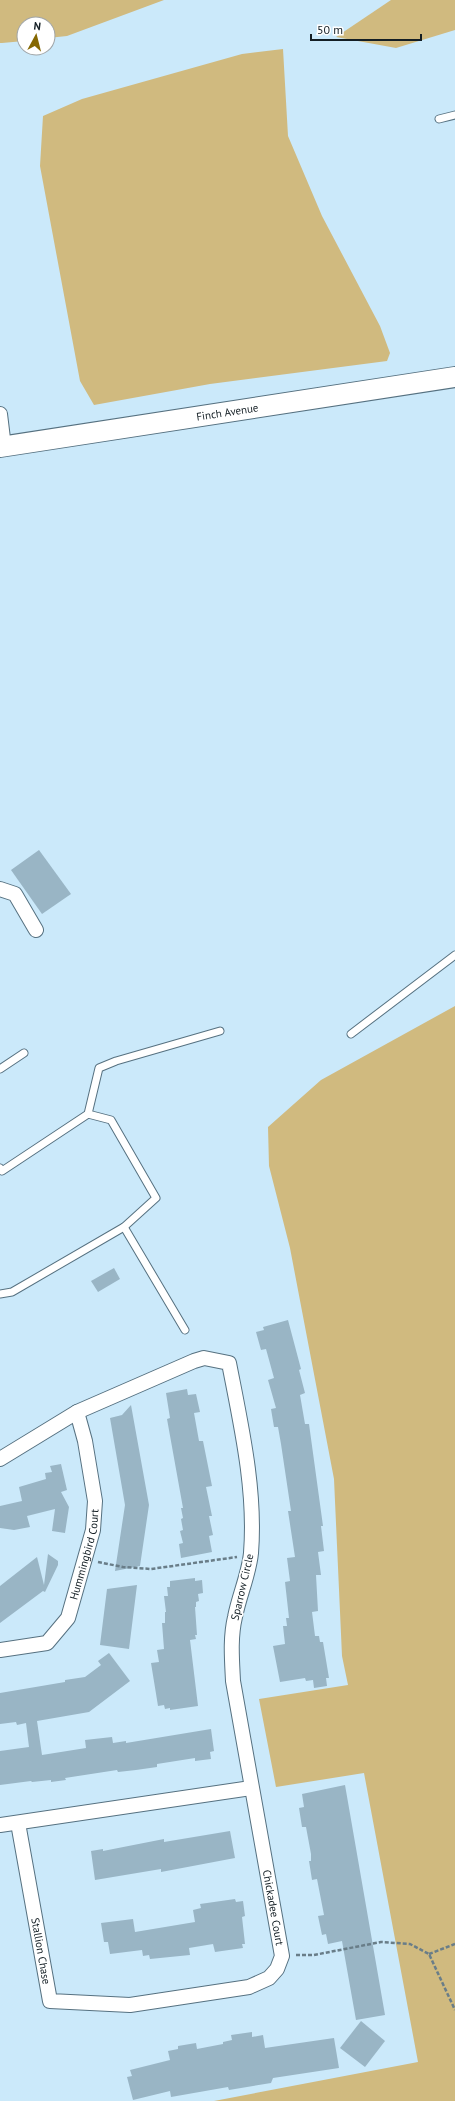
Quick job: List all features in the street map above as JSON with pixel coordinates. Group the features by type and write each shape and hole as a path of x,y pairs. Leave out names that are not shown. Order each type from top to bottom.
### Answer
{"main road":[{"name":"Finch Avenue","path":"2,447 455,377"}],"street":[{"path":"0,414 2,447"},
{"path":"0,889 15,894 36,930"},
{"name":"Sparrow Circle","path":"0,1459 77,1412 204,1358 229,1364 249,1486 252,1524 251,1555 234,1619 232,1650 233,1681 251,1788"},
{"name":"Hummingbird Court","path":"0,1650 47,1643 68,1618 93,1530 95,1501 85,1441 77,1412"},
{"path":"0,1825 251,1788"},
{"name":"Chickadee Court","path":"130,2005 249,1987 270,1978 277,1969 282,1956 251,1788"},
{"name":"Stallion Chase","path":"18,1823 50,2001 130,2005"}],"lane":[{"path":"439,120 455,115"},
{"path":"351,1034 455,955"},
{"path":"0,1168 2,1171 88,1114 99,1068 116,1061 220,1031"},
{"path":"0,1069 24,1053"},
{"path":"0,1294 12,1292 124,1227 156,1198 111,1120 88,1114"},
{"path":"124,1227 185,1330"}],"path":[{"path":"85,1560 123,1567 151,1569 251,1555"},
{"path":"282,1956 314,1955 381,1942 410,1944 429,1954 455,2010"},
{"path":"429,1954 455,1944"}],"shaded area":[{"path":"0,0 164,0 67,36 56,37 56,16 16,16 16,42 0,43"},
{"path":"391,0 455,0 455,30 396,48 336,37"},
{"path":"283,49 288,136 322,216 380,326 390,353 387,361 210,384 94,405 80,381 40,166 43,116 82,99 242,54"},
{"path":"455,1006 455,2101 214,2101 418,2062 364,1773 276,1787 259,1699 348,1685 342,1656 334,1479 290,1248 269,1166 268,1127 321,1080"}],"building":[{"path":"39,850 71,894 42,914 11,870"},
{"path":"114,1268 120,1279 98,1292 91,1281"},
{"path":"288,1320 301,1369 299,1370 305,1393 300,1395 305,1424 309,1424 323,1526 321,1526 324,1551 318,1552 321,1575 316,1575 318,1611 312,1612 315,1636 319,1636 320,1642 323,1642 329,1678 326,1678 327,1686 314,1688 313,1680 306,1681 305,1678 280,1682 273,1646 285,1644 283,1626 287,1626 286,1618 289,1618 285,1582 290,1581 287,1558 295,1557 288,1511 291,1511 281,1444 278,1427 274,1427 271,1409 276,1408 268,1380 274,1378 266,1349 261,1350 256,1332 264,1330 263,1327"},
{"path":"187,1389 188,1395 196,1394 200,1412 194,1413 199,1441 203,1441 212,1486 206,1487 212,1516 209,1516 213,1535 209,1536 212,1552 181,1558 179,1544 183,1543 180,1531 183,1530 181,1508 183,1508 167,1419 170,1418 166,1393"},
{"path":"131,1405 149,1505 140,1566 115,1571 125,1505 110,1418 122,1415"},
{"path":"61,1464 67,1490 61,1492 69,1507 65,1533 52,1531 55,1509 27,1516 30,1527 14,1530 0,1528 0,1506 22,1501 19,1487 46,1479 45,1473 52,1472 50,1466"},
{"path":"48,1554 58,1561 58,1565 45,1592 43,1591 0,1623 0,1586 37,1557 44,1585"},
{"path":"195,1578 195,1581 202,1580 203,1593 198,1594 199,1601 196,1602 195,1607 196,1639 190,1640 198,1706 170,1710 170,1708 165,1709 164,1705 158,1706 151,1663 159,1662 157,1650 164,1649 162,1623 165,1623 166,1612 164,1596 168,1596 167,1587 170,1587 170,1581"},
{"path":"137,1585 129,1649 100,1645 107,1589"},
{"path":"109,1653 130,1681 89,1712 37,1721 42,1755 86,1748 85,1740 112,1737 113,1743 126,1741 126,1743 211,1729 214,1751 210,1752 211,1759 195,1761 195,1758 157,1764 157,1767 118,1772 117,1770 65,1778 66,1780 51,1782 51,1780 31,1781 0,1785 0,1751 29,1747 26,1723 17,1725 16,1722 0,1724 0,1693 65,1682 65,1680 85,1677 101,1665 98,1661"},
{"path":"345,1785 385,2015 356,2020 342,1941 328,1944 326,1934 322,1935 318,1916 324,1915 317,1879 312,1880 309,1861 311,1861 311,1854 306,1827 302,1827 299,1808 304,1807 302,1794"},
{"path":"230,1831 235,1858 161,1872 161,1869 95,1880 91,1851 103,1849 103,1851 164,1839 164,1842"},
{"path":"235,1899 236,1902 243,1901 245,1916 242,1917 245,1944 242,1944 243,1948 215,1952 213,1944 189,1948 190,1955 150,1959 149,1955 143,1956 142,1950 110,1954 108,1942 104,1942 101,1923 133,1919 135,1932 195,1922 193,1910 201,1908 200,1904"},
{"path":"361,2021 385,2041 365,2067 340,2048"},
{"path":"252,2032 252,2037 263,2035 265,2048 334,2038 339,2068 273,2078 271,2083 229,2090 228,2087 171,2097 170,2091 133,2100 127,2077 132,2076 130,2070 170,2060 168,2051 178,2049 178,2046 196,2043 197,2049 223,2044 223,2042 232,2040 231,2035"}]}
